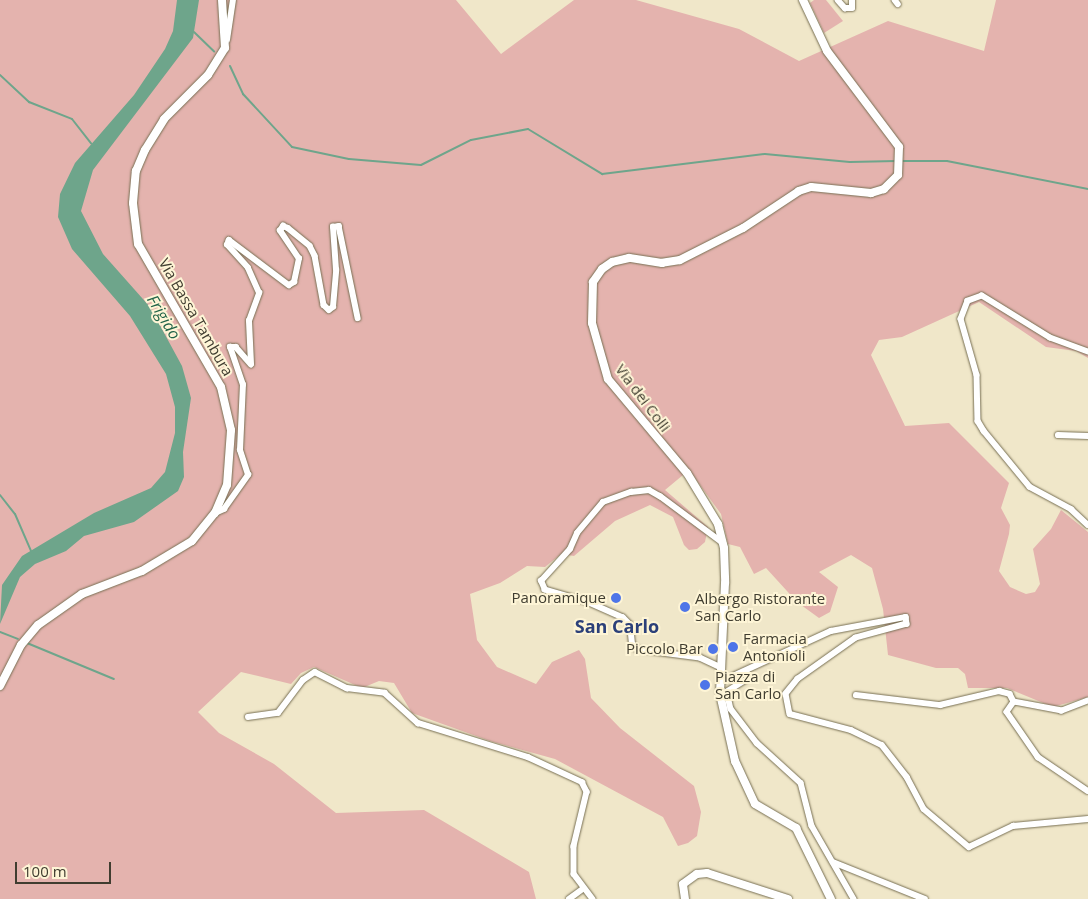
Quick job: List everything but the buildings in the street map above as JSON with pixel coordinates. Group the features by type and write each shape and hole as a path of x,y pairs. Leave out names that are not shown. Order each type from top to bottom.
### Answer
{"street":[{"path":"222,0 226,48"},
{"path":"226,48 233,0"},
{"name":"Via dei Colli","path":"803,0 827,52 886,128 901,155 898,175 884,189 871,193 811,187 799,191 744,228 680,260 662,263 629,258 612,262 602,269 593,282 592,323 608,379 687,473 714,516 724,544 720,682 722,706 742,784 755,804 796,828 831,899"},
{"path":"838,0 845,8 852,8 852,0"},
{"name":"Via Bassa Tambura","path":"0,686 21,645 49,616 82,594 166,559 192,541 215,513 227,485 231,463 231,430 226,405 213,370 138,244 133,203 136,171 145,150 164,119 208,75 226,48"},
{"path":"215,513 224,509 234,489 248,475 240,450 243,385 230,353 230,347 236,347 251,364 249,321 259,293 248,268 227,244 229,240 289,285 294,282 299,259 280,231 282,226 288,228 310,246 315,256 324,305 329,310 333,307 336,270 333,227 339,226 358,318"},
{"path":"1088,352 1050,338 982,296 968,301 961,320 977,375 978,420 984,431 1030,487 1070,510 1088,525"},
{"path":"1058,435 1088,436"},
{"path":"721,668 700,658 638,650 632,644 630,625 623,618 590,603 545,590 540,581 570,550 577,533 603,502 631,492 649,490 660,496 724,544"},
{"path":"720,682 747,672 831,632 906,616 907,624 856,638 798,679 786,694 790,714 851,730 882,745 904,771 924,809 969,847 1013,826 1088,818"},
{"path":"248,717 278,713 303,680 315,672 347,688 385,693 418,723 528,757 582,782 587,792 573,860 574,874 583,889 593,899"},
{"path":"747,672 748,679 727,692 731,709 757,743 801,783 812,826 854,899"},
{"path":"856,695 940,705 998,691 1010,694 1014,702"},
{"path":"1014,702 1062,711 1088,701"},
{"path":"1014,702 1008,708 1008,717 1025,742 1045,763 1088,791"},
{"path":"832,862 925,899"},
{"path":"685,899 683,884 696,874 707,873 788,899"},
{"path":"569,899 583,889"}],"shaded area":[{"path":"0,0 456,0 501,54 574,0 636,0 739,29 799,61 888,21 984,51 996,0 1088,0 1088,358 1076,351 1046,347 979,302 902,337 879,340 871,355 905,426 949,423 1009,483 1001,508 1010,525 1009,534 999,571 1010,587 1026,594 1035,592 1040,584 1033,549 1051,529 1061,510 1088,532 1088,697 1053,707 1007,688 968,688 965,674 958,668 936,668 888,655 883,609 872,568 851,555 819,572 838,587 830,612 819,618 797,602 766,568 754,574 740,547 728,544 721,514 689,470 665,490 708,527 705,542 697,549 689,550 684,545 673,517 650,505 615,521 574,556 561,554 545,567 527,566 500,583 470,594 477,640 497,667 536,684 552,662 579,650 585,659 591,698 620,728 694,786 701,812 697,836 688,843 678,846 663,817 555,759 490,741 412,713 394,683 379,681 362,688 314,667 301,673 291,684 241,672 198,712 219,733 274,764 336,813 424,810 529,872 536,899 0,899"},
{"path":"177,0 199,0 193,38 93,170 81,211 103,254 150,307 182,366 191,398 183,452 184,477 178,491 134,522 84,536 66,551 35,564 20,577 0,624 2,585 22,556 94,513 151,488 165,472 175,433 175,407 166,374 130,316 72,249 58,217 60,194 75,163 134,95 165,49 173,31"},
{"path":"814,0 826,0 843,21 824,33 810,3"}],"waterway":[{"path":"194,32 214,51"},
{"path":"230,66 243,94 292,147 349,159 421,165 471,140 528,129 602,174 765,154 850,162 896,161"},
{"path":"0,75 29,102 72,119 91,143"},
{"path":"901,161 947,161 1088,189"},
{"path":"0,495 15,514 31,551"},
{"path":"0,632 18,639"},
{"path":"27,643 114,679"}],"place":[{"name":"Panoramique","path":"616,598"},
{"name":"Albergo Ristorante San Carlo","path":"685,607"},
{"name":"Farmacia Antonioli","path":"733,647"},
{"name":"Piccolo Bar","path":"713,649"},
{"name":"Piazza di San Carlo","path":"705,685"}],"district":[{"name":"San Carlo","path":"617,626"}],"water label":[{"name":"Frigido","path":"164,317"}]}
